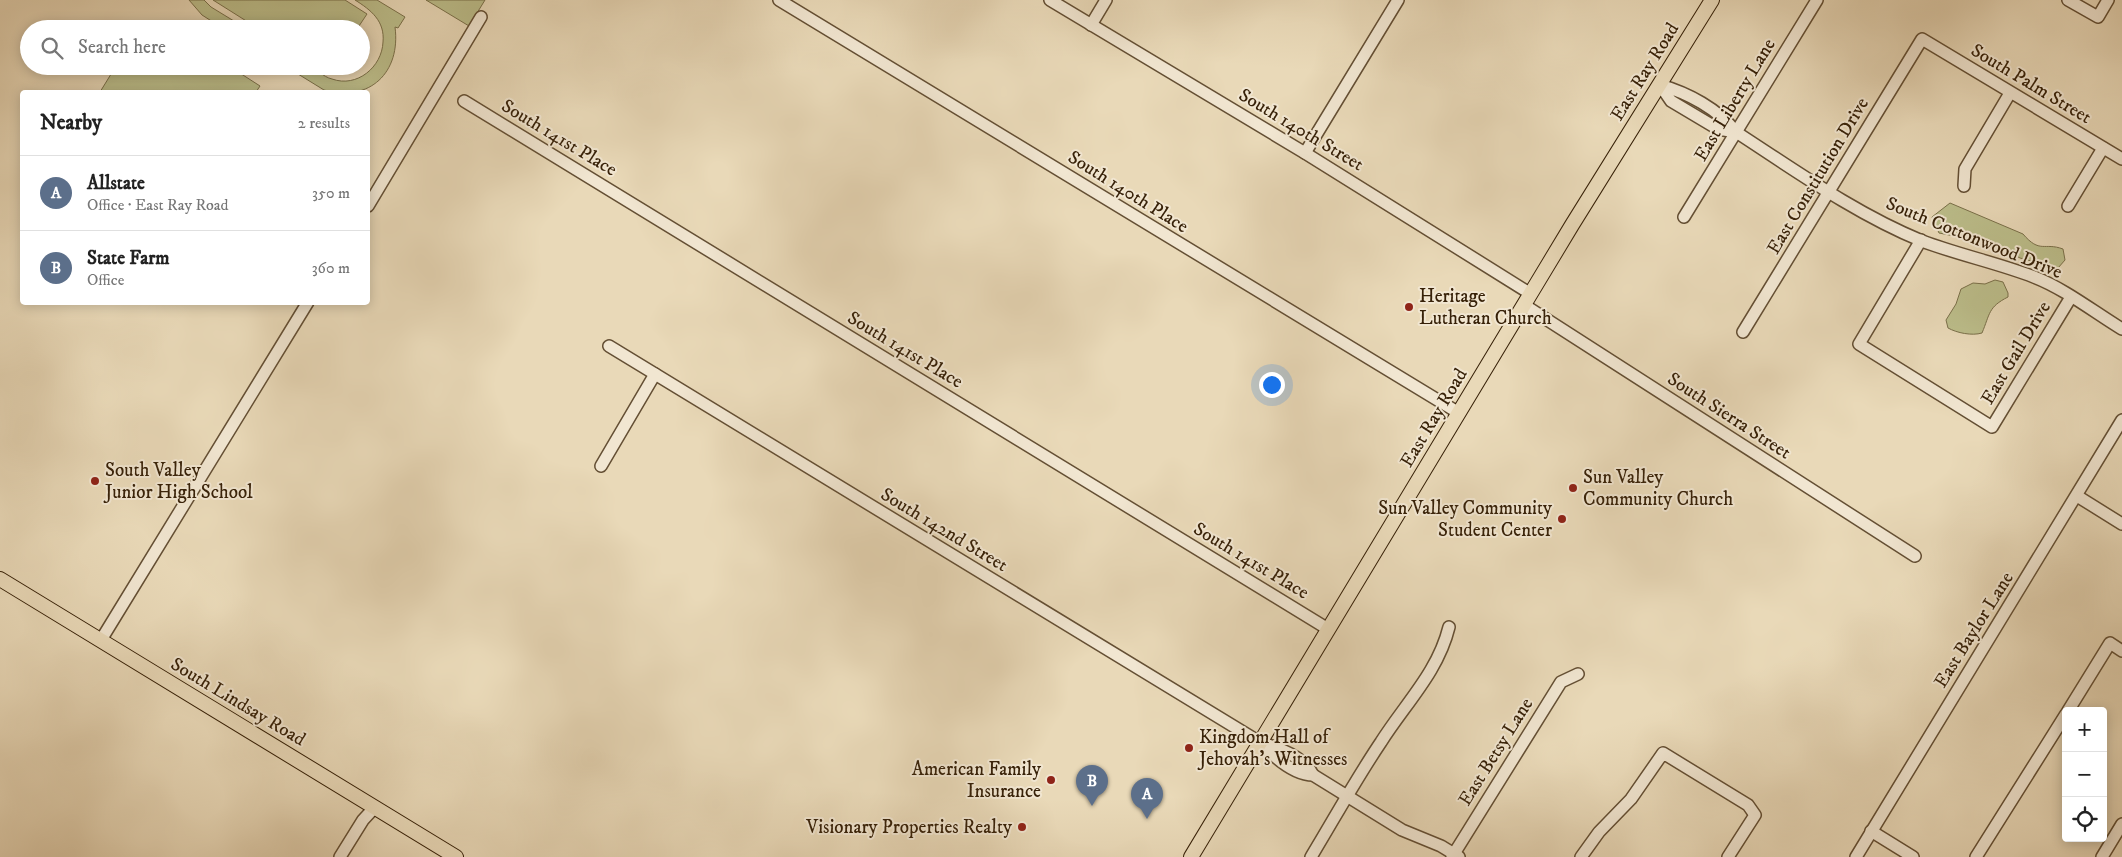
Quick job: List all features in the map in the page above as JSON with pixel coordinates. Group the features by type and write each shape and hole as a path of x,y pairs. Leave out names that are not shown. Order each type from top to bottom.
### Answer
{"main road":[{"name":"East Ray Road","path":"1191,857 1261,744 1328,629 1528,299 1712,0"},
{"name":"South Lindsay Road","path":"0,579 456,857"}],"street":[{"name":"South 140th Place","path":"779,0 1459,413"},
{"name":"South 140th Street","path":"1050,0 1305,153 1528,299"},
{"path":"1091,25 1106,0"},
{"path":"1305,153 1398,0"},
{"name":"East Liberty Lane","path":"1684,218 1816,0"},
{"path":"2068,0 2098,17 2108,0"},
{"path":"370,203 481,17"},
{"name":"South Palm Street","path":"1922,39 2122,159"},
{"name":"East Constitution Drive","path":"1743,332 1922,39"},
{"name":"South Cottonwood Drive","path":"1660,85 1678,90 1718,114 1726,119 1736,132 1829,192 1881,221 1921,240 1979,261 2035,278 2071,297 2122,329"},
{"path":"1964,186 1965,169 2010,93"},
{"name":"South 141st Place","path":"464,101 1328,629"},
{"path":"2068,206 2103,148"},
{"name":"East Gail Drive","path":"1921,240 1858,344 1992,427 2071,297"},
{"name":"South Sierra Street","path":"1528,299 1915,556"},
{"path":"101,640 306,305"},
{"name":"South 142nd Street","path":"609,346 1261,744 1280,749 1309,767 1313,775 1347,797 1402,830 1455,856"},
{"path":"601,466 655,374"},
{"name":"East Baylor Lane","path":"1856,857 2122,420"},
{"path":"2077,496 2122,524"},
{"path":"1311,857 1381,741 1422,686 1444,647 1449,627"},
{"path":"2070,707 2110,644 2122,651"},
{"name":"East Betsy Lane","path":"1455,856 1561,682 1578,674"},
{"path":"1976,857 2062,720"},
{"path":"1581,857 1599,832 1631,799 1663,753 1748,805 1755,815 1728,857"},
{"path":"340,857 363,820 375,808"},
{"path":"2102,857 2122,824"},
{"path":"1871,831 1913,857"}],"green space":[{"path":"189,0 204,0 211,7 232,20 210,20 202,15"},
{"path":"213,0 345,0 367,14 363,20 245,20"},
{"path":"355,0 377,0 405,17 398,28 395,27 396,43 393,58 379,80 362,90 324,90 300,75 323,75 341,81 350,81 364,75 370,75 370,70 382,51 383,35 382,28 376,17"},
{"path":"426,0 485,0 469,26"},
{"path":"110,75 243,75 260,86 257,90 101,90"},
{"path":"1950,203 2023,234 2038,246 2063,249 2065,260 2058,268 2020,258 1995,244 1939,233 1932,217"},
{"path":"1995,280 2003,282 2008,297 1993,308 1982,333 1965,334 1948,328 1946,320 1956,304 1961,289 1973,283 1985,284"}],"place":[{"name":"Heritage Lutheran Church","path":"1409,307"},
{"name":"South Valley Junior High School","path":"95,481"},
{"name":"Sun Valley Community Church","path":"1573,488"},
{"name":"Sun Valley Community Student Center","path":"1562,519"},
{"name":"Kingdom Hall of Jehovah's Witnesses","path":"1189,748"},
{"name":"American Family Insurance","path":"1051,780"},
{"name":"State Farm","path":"1092,806"},
{"name":"Allstate","path":"1147,819"},
{"name":"Visionary Properties Realty","path":"1022,827"}]}
